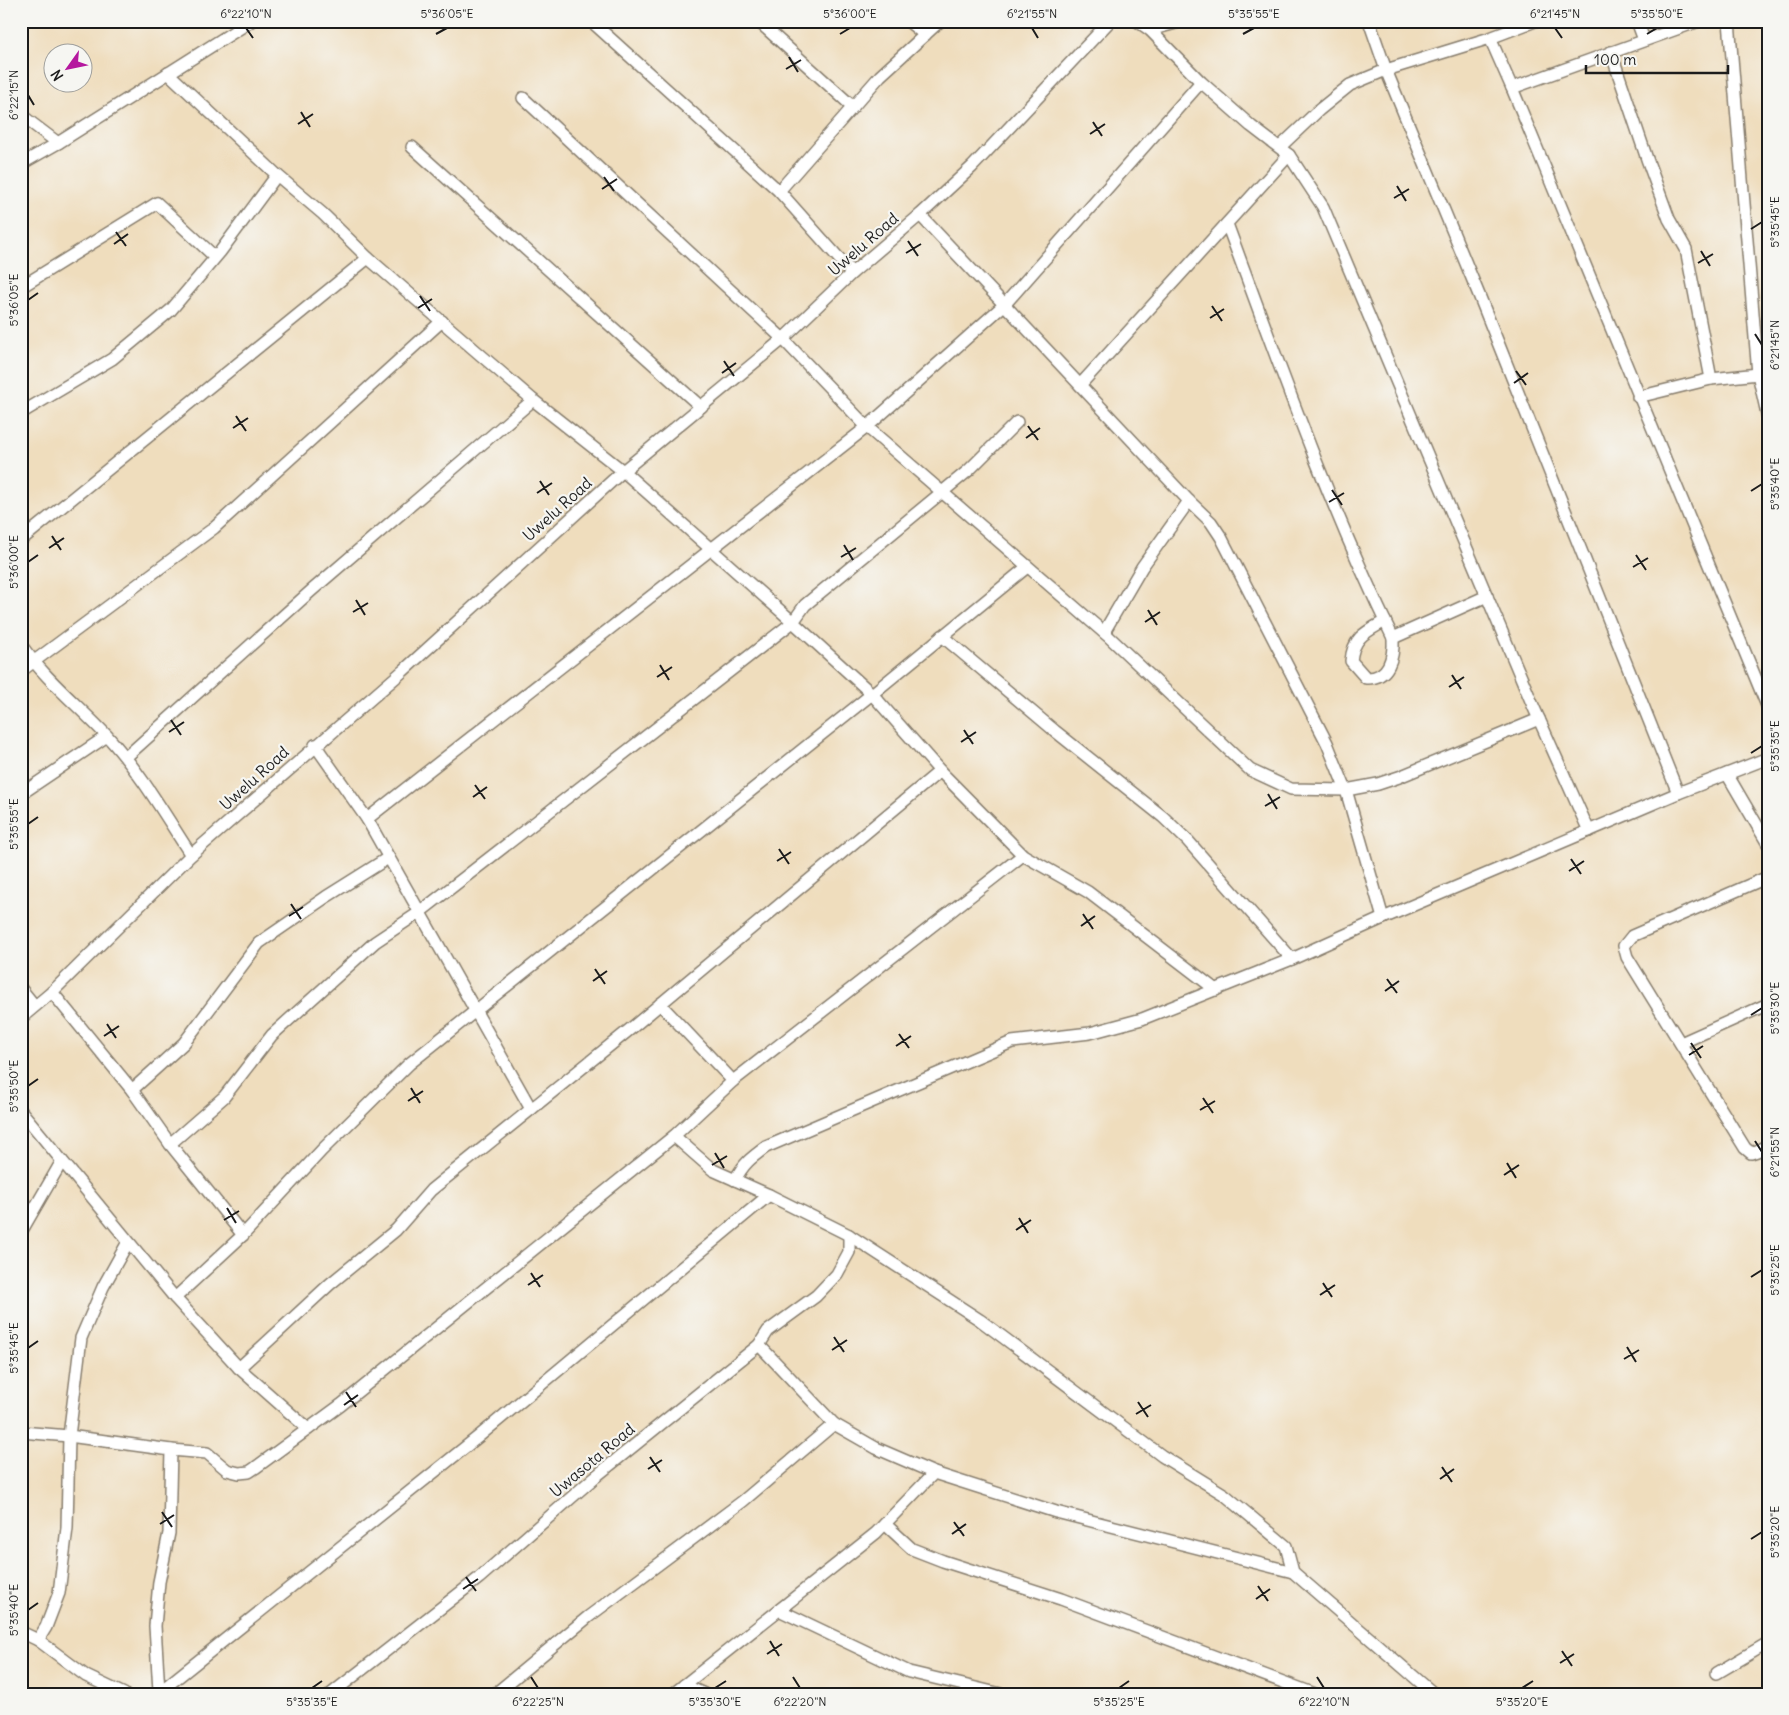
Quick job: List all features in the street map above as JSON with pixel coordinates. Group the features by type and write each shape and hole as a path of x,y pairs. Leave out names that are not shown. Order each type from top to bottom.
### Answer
{"street":[{"path":"21,164 58,143 251,21"},
{"path":"591,21 779,191 852,272"},
{"path":"758,21 853,107"},
{"path":"908,21 925,35"},
{"path":"779,191 880,76 940,21"},
{"name":"Uwelu Road","path":"21,1018 34,1005 52,992 191,855 315,745 403,671 623,471 783,338 852,272 972,168 1110,21"},
{"path":"1137,21 1150,30 1201,82 1251,126 1289,155 1323,207 1539,719 1589,831"},
{"path":"1150,30 1183,21"},
{"path":"1369,21 1386,70 1483,304 1678,793"},
{"path":"1280,147 1319,110 1350,85 1386,70 1490,38 1535,21"},
{"path":"1637,21 1644,40"},
{"path":"1512,88 1699,21"},
{"path":"1729,21 1758,374 1768,418"},
{"path":"1490,38 1768,708"},
{"path":"1611,52 1669,219 1686,250 1711,379"},
{"path":"168,73 277,175 323,214 368,258 533,400 623,471 712,548 872,694 940,771 1023,855 1088,892 1216,990"},
{"path":"367,820 867,427 1005,304 1201,82"},
{"path":"523,98 783,338 867,427 1104,632 1250,770 1291,789 1346,790 1378,784 1399,777 1539,719"},
{"path":"21,115 58,143"},
{"path":"412,147 701,407"},
{"path":"1080,385 1289,155"},
{"path":"21,413 112,359 171,310 215,257 277,175"},
{"path":"21,287 157,202 215,257"},
{"path":"920,215 1210,522 1221,537 1327,743 1346,790 1383,918"},
{"path":"1227,224 1327,490 1360,569 1385,621 1393,638 1394,648 1391,660 1383,673 1375,678 1366,678 1351,661 1352,648 1357,640 1385,621"},
{"path":"21,540 368,258"},
{"path":"21,670 214,528 442,321"},
{"path":"1638,397 1711,379 1758,374"},
{"path":"126,757 311,591 533,400"},
{"path":"170,1144 224,1097 272,1035 375,942 420,912 793,622 805,605 969,470 1017,422"},
{"path":"1104,632 1142,566 1189,501"},
{"path":"175,1298 242,1235 322,1150 409,1064 1028,567"},
{"path":"1393,638 1487,596"},
{"path":"942,636 1055,731 1163,816 1188,841 1292,959"},
{"path":"21,646 34,662 126,757 191,855"},
{"path":"21,794 107,736"},
{"path":"315,745 367,820 531,1109"},
{"path":"735,1180 749,1159 766,1147 1012,1042 1090,1033 1142,1019 1292,959 1383,918 1678,793 1768,758"},
{"path":"239,1368 330,1284 396,1230 432,1190 660,1004 940,771"},
{"path":"1726,774 1768,844"},
{"path":"21,1432 207,1453 227,1470 239,1474 249,1472 341,1405 674,1136 733,1080 1023,855"},
{"path":"132,1090 184,1043 259,943 326,896 388,858"},
{"path":"1768,877 1632,936 1624,946 1627,957 1745,1148 1751,1153 1768,1145"},
{"path":"21,989 34,1005"},
{"path":"52,992 132,1090 170,1144 242,1235"},
{"path":"660,1004 733,1080"},
{"path":"1681,1042 1768,1004"},
{"path":"21,1111 175,1298 239,1368 308,1429"},
{"path":"674,1136 713,1170 769,1195 849,1235 980,1320 1162,1456 1225,1495 1286,1546 1293,1572"},
{"path":"21,1232 62,1161"},
{"path":"158,1692 478,1437 769,1195"},
{"name":"Uwasota Road","path":"330,1694 479,1578 595,1477 759,1345 768,1330 816,1296 837,1274 849,1252 849,1235"},
{"path":"38,1640 46,1627 59,1594 66,1528 69,1436 81,1338 103,1287 128,1242"},
{"path":"759,1345 834,1424 876,1448 934,1473 1056,1512 1293,1572 1434,1694"},
{"path":"495,1694 588,1617 743,1501 834,1424"},
{"path":"158,1692 154,1626 159,1582 169,1533 171,1450"},
{"path":"674,1694 876,1533 934,1473"},
{"path":"886,1524 912,1549 943,1561 1061,1599 1315,1694"},
{"path":"779,1610 909,1672 1001,1694"},
{"path":"21,1632 38,1640 86,1676 124,1694"},
{"path":"1717,1674 1768,1644"},
{"path":"684,1685 704,1694"}]}
